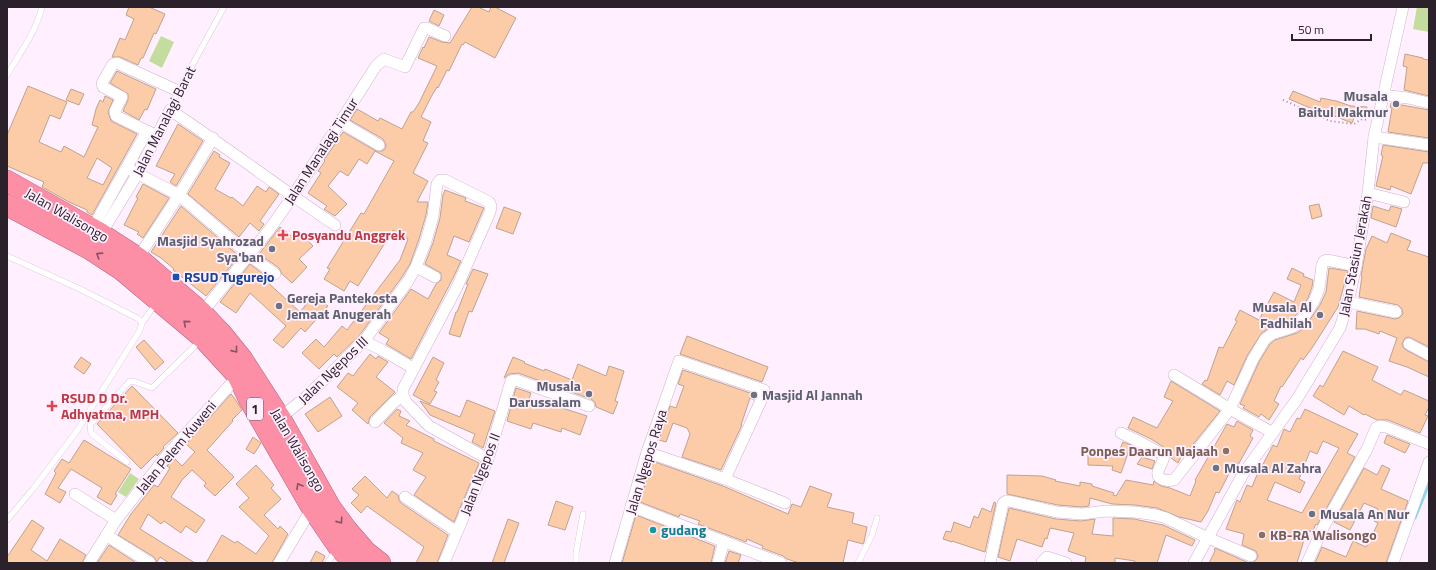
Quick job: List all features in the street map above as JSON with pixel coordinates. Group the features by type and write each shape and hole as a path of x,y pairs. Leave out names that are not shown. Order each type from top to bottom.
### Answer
{"highway":[{"name":"Jalan Walisongo","path":"7,181 138,258 201,312 221,333 242,359 280,418 334,512 366,552 380,563"},
{"name":"Jalan Walisongo","path":"7,206 90,249 122,270 204,338 238,376 249,400 312,508 333,554 354,563"}],"street":[{"name":"Jalan Stasiun Jerakah","path":"1194,563 1243,474 1297,399 1340,328 1348,302 1356,266 1368,193 1374,137 1402,7"},
{"name":"Jalan Manalagi Timur","path":"201,312 269,230 376,66 382,60 386,60 405,67 424,28 445,36"},
{"path":"96,232 127,168 152,133 119,118 115,114 122,97 102,85 113,64 117,63 178,91"},
{"path":"1382,95 1429,103"},
{"path":"170,110 213,138 292,196 335,225"},
{"name":"Jalan Manalagi Barat","path":"96,232 138,173 152,133 170,110"},
{"path":"340,122 379,145"},
{"path":"1374,137 1429,145"},
{"path":"138,258 179,195 213,138"},
{"path":"127,168 179,195 249,255 275,274"},
{"name":"Jalan Ngepos III","path":"280,418 306,397 364,341 408,281 416,267 430,229 438,182 445,180 489,202 491,206 490,212 458,287 413,368"},
{"path":"1368,193 1404,202"},
{"path":"1121,433 1164,455 1164,459 1157,476 1169,481 1174,480 1230,409 1253,359 1265,339 1272,334 1293,327 1304,317 1314,301 1319,289 1324,260 1356,266"},
{"path":"416,267 435,277"},
{"path":"1348,302 1396,312"},
{"path":"364,341 413,368 403,389 403,396 406,402 429,426 488,459"},
{"path":"1409,344 1429,355"},
{"name":"Jalan Ngepos Raya","path":"615,563 647,452 679,361 764,390 764,394 725,479"},
{"path":"1174,375 1273,433"},
{"name":"Jalan Pelem Kuweni","path":"89,563 116,520 168,454 238,376"},
{"name":"Jalan Ngepos II","path":"444,563 488,459 512,380 516,380 589,406"},
{"path":"375,422 393,403 403,396"},
{"path":"1307,563 1324,526 1367,449 1376,428 1380,426 1386,427 1429,444"},
{"path":"647,452 725,479 786,503"},
{"path":"1393,563 1429,462"},
{"path":"75,494 116,520"},
{"path":"405,497 457,532"},
{"path":"990,563 1003,503 1006,501 1057,512 1082,514 1106,511 1136,512 1156,515 1252,556"},
{"path":"631,506 781,563"},
{"path":"279,563 312,508"},
{"path":"106,535 150,563"},
{"path":"718,563 724,541"},
{"path":"1042,563 1047,557 1066,563"}],"lane":[{"path":"7,75 39,20 42,7"},
{"name":"Jalan Manalagi Barat","path":"170,110 178,91 224,7"},
{"path":"7,256 80,289 139,319 142,323"},
{"path":"7,520 33,489 77,431 140,330 142,323 158,300"},
{"path":"127,462 91,433 90,425 129,382 133,381 152,388 204,338"},
{"path":"576,563 576,553 583,514"},
{"path":"858,563 872,536 877,518"}],"path":[{"path":"1283,100 1330,120 1354,124 1362,119 1377,122"}],"green space":[{"path":"1417,7 1429,7 1429,32 1413,29"},
{"path":"161,36 174,42 162,68 149,61"},
{"path":"130,473 139,479 126,497 118,492"}],"building":[{"path":"129,7 149,7 165,14 156,34 154,33 143,58 141,58 138,65 120,57 112,57 120,38 125,40 134,19 126,15"},
{"path":"472,7 478,7 489,12 491,7 495,7 516,18 495,58 465,42 463,45 462,44 449,71 447,70 438,88 437,87 431,97 421,117 431,122 423,141 428,143 413,173 428,181 417,202 428,202 426,215 410,264 359,336 337,357 334,354 319,369 302,353 316,339 324,347 342,326 347,330 400,260 408,239 393,230 358,286 350,281 344,291 324,279 330,269 327,268 361,213 364,214 394,161 375,151 367,164 359,159 348,176 340,171 328,186 347,204 335,216 324,209 327,206 308,193 321,173 318,171 325,161 324,160 343,132 376,151 382,151 385,149 386,145 383,139 350,120 357,109 378,121 380,118 402,129 411,112 413,112 419,103 437,66 418,58 423,47 424,48 429,37 442,42 450,43"},
{"path":"434,10 444,15 439,26 429,21"},
{"path":"1405,54 1429,60 1429,96 1404,90 1407,67 1403,66"},
{"path":"117,71 156,89 147,110 145,109 139,120 123,111 128,100 128,94 110,83"},
{"path":"28,86 67,102 60,119 50,115 39,142 61,152 64,146 84,157 98,127 92,125 96,109 100,100 103,102 105,96 113,100 108,112 111,121 137,134 92,215 87,212 87,210 42,187 44,182 7,166 7,135","holes":["97,158 112,168 103,185 87,178"]},
{"path":"71,89 84,94 79,105 66,100"},
{"path":"1293,91 1320,102 1321,98 1351,106 1367,107 1366,117 1355,116 1352,123 1332,115 1322,113 1289,99"},
{"path":"1391,103 1429,110 1429,138 1388,132 1392,108 1390,107"},
{"path":"178,124 203,141 176,186 170,182 175,174 156,166"},
{"path":"1383,145 1429,152 1429,163 1423,163 1411,194 1391,186 1390,190 1376,186 1383,156 1381,155"},
{"path":"214,151 220,155 219,157 230,163 215,189 231,198 232,197 243,206 257,186 266,192 269,187 279,194 260,221 264,224 259,231 250,223 239,237 188,194"},
{"path":"143,184 169,198 143,238 137,234 139,232 124,225 138,198 136,197"},
{"path":"445,190 466,198 465,201 484,208 469,242 454,236 447,255 461,261 411,359 386,344 389,339 379,333 411,289 428,299 436,284 441,280 441,273 425,264 440,218"},
{"path":"1319,204 1322,216 1312,219 1309,206"},
{"path":"181,206 239,256 206,296 173,270 174,269 161,258 151,252"},
{"path":"1373,206 1389,211 1391,206 1402,209 1396,227 1371,218"},
{"path":"504,207 521,213 513,234 496,228"},
{"path":"280,227 294,238 300,232 313,246 299,259 307,267 292,283 282,274 279,268 259,254"},
{"path":"1391,233 1411,241 1407,250 1429,257 1429,347 1409,337 1405,338 1402,344 1406,350 1429,362 1429,377 1389,361 1397,338 1380,331 1379,334 1365,329 1356,329 1357,311 1395,319 1399,318 1403,314 1402,309 1398,305 1359,297 1366,249 1372,236 1387,243"},
{"path":"250,264 267,277 265,280 300,312 314,295 328,306 305,332 301,328 283,348 273,340 286,326 250,293 236,313 220,302"},
{"path":"1292,268 1304,274 1303,276 1313,280 1308,298 1298,313 1290,321 1270,327 1261,334 1247,356 1234,385 1227,381 1220,395 1202,384 1205,380 1207,381 1219,347 1223,348 1237,321 1235,320 1240,310 1259,320 1274,292 1294,302 1301,285 1287,279"},
{"path":"1329,268 1348,271 1338,307 1312,348 1303,360 1301,358 1282,387 1281,386 1274,401 1279,404 1269,420 1261,414 1259,417 1243,408 1245,406 1240,404 1259,362 1270,344 1275,340 1297,333 1304,328 1320,305 1326,292"},
{"path":"473,269 488,274 472,312 469,311 460,337 449,334 456,312 468,284 466,284"},
{"path":"687,336 768,367 762,382 680,354"},
{"path":"144,340 164,362 155,370 136,347"},
{"path":"1343,351 1378,367 1372,380 1401,395 1404,390 1429,401 1429,407 1425,415 1428,416 1420,433 1388,420 1377,420 1365,414 1364,415 1349,406 1344,415 1313,396 1320,385 1323,387"},
{"path":"370,354 376,359 378,356 388,362 376,377 395,392 370,417 368,424 352,410 358,403 337,387 348,373 353,376"},
{"path":"81,357 91,364 84,374 74,367"},
{"path":"433,357 444,363 436,380 439,382 434,391 437,392 430,404 413,395"},
{"path":"513,357 544,371 545,369 572,380 578,364 606,376 609,366 624,371 615,401 618,402 613,414 596,407 595,402 591,399 518,373 509,374 504,378"},
{"path":"683,370 756,395 754,400 750,398 742,425 721,470 682,457 690,434 687,428 673,423 666,442 659,440 670,406 676,408 684,386 678,384"},
{"path":"1171,381 1220,411 1186,453 1184,451 1178,463 1171,458 1170,452 1167,449 1151,439 1128,428 1133,417 1157,428 1173,401 1164,397"},
{"path":"132,386 178,433 163,447 164,448 157,456 156,454 141,469 97,424"},
{"path":"516,388 531,393 529,399 587,416 580,435 562,428 561,432 533,423 531,429 507,421"},
{"path":"231,394 242,410 207,450 234,477 215,496 204,486 206,483 192,470 182,480 171,497 205,520 196,533 186,526 181,533 164,521 161,524 148,514 140,529 195,563 169,563 160,557 157,562 154,557 118,535 131,514 154,485 158,487 170,468 167,466 174,458 182,466 195,452 186,444"},
{"path":"330,397 342,416 318,432 305,414"},
{"path":"467,400 495,411 483,448 472,442 475,434 430,415 420,401 460,417"},
{"path":"397,409 401,411 399,416 410,421 406,425 434,439 434,441 479,463 454,522 414,495 426,477 413,470 423,453 401,443 403,438 384,423"},
{"path":"1305,409 1358,434 1347,453 1355,457 1317,525 1316,524 1312,532 1307,530 1297,563 1252,563 1258,556 1256,551 1242,545 1244,534 1226,529 1237,500 1240,502 1247,485 1252,487 1261,465 1262,466 1273,445 1277,447 1284,429 1290,432 1297,418 1300,419","holes":["1323,441 1339,448 1302,513 1267,500 1275,482 1300,493 1305,482 1299,479 1310,451 1317,454"]},
{"path":"1237,421 1253,430 1250,436 1253,438 1238,465 1235,462 1219,493 1216,492 1208,511 1201,522 1179,517 1157,508 1112,504 1090,498 1089,506 1082,507 1058,505 1007,494 1007,475 1042,476 1056,480 1055,481 1080,486 1080,482 1092,484 1092,486 1114,493 1113,495 1116,496 1126,480 1153,485 1154,481 1161,486 1190,496 1196,481 1195,480 1227,424 1234,427"},
{"path":"1387,435 1410,444 1405,453 1384,443"},
{"path":"253,437 261,443 254,454 246,449"},
{"path":"84,440 131,469 115,494 117,495 111,505 97,497 102,488 71,469 58,488 66,492 60,503 45,494 56,473 54,471 62,459 69,463"},
{"path":"1123,442 1131,445 1121,473 1112,470 1113,466 1088,465 1088,455 1117,456"},
{"path":"1142,457 1155,461 1152,469 1137,464"},
{"path":"652,461 723,486 788,514 792,504 801,507 810,486 832,494 827,507 854,513 852,523 867,527 864,542 863,544 848,540 843,563 799,563 787,559 762,548 763,546 747,539 746,542 698,524 700,521 680,514 679,517 640,502"},
{"path":"256,465 274,485 271,488 281,499 264,515 278,529 280,526 288,534 272,563 206,563 222,535 235,543 237,541 256,554 269,536 239,507 249,498 236,484"},
{"path":"1382,465 1390,469 1381,489 1408,501 1386,563 1315,563 1322,547 1346,557 1353,541 1366,547 1378,523 1374,521 1378,509 1364,503 1350,530 1334,522 1364,468 1377,475"},
{"path":"365,476 387,498 392,491 398,495 401,503 448,535 437,563 416,563 424,547 367,506 361,513 351,503 359,495 352,489"},
{"path":"556,501 573,507 565,530 548,525"},
{"path":"994,502 996,503 985,552 943,539 946,531 951,532 954,522 970,528 974,516 978,518 982,508 991,512"},
{"path":"1009,508 1056,519 1081,521 1095,519 1092,534 1113,536 1113,518 1134,519 1163,525 1195,540 1192,546 1166,535 1157,563 1134,563 1135,561 1115,558 1115,563 1085,563 1086,557 1068,551 1074,533 1050,528 1047,539 1045,538 1042,547 1017,539 1010,561 998,557"},
{"name":"gudang","path":"636,515 715,546 711,563 622,563"},
{"path":"508,519 519,523 504,563 492,563"},
{"path":"32,520 44,528 31,550 47,561 60,539 86,555 82,563 7,563 7,557"},
{"path":"109,545 135,562 97,563"},
{"path":"1215,548 1249,563 1209,563"},
{"path":"316,551 325,556 322,563 310,563"},
{"path":"729,551 741,555 738,563 725,563"}],"waterway":[{"path":"1415,518 1429,484"}],"place":[{"name":"Musala Baitul Makmur","path":"1396,104"},
{"name":"Posyandu Anggrek","path":"283,235"},
{"name":"Masjid Syahrozad Sya'ban","path":"272,249"},
{"name":"RSUD Tugurejo","path":"176,277"},
{"name":"Gereja Pantekosta Jemaat Anugerah","path":"279,306"},
{"name":"Musala Al Fadhilah","path":"1320,315"},
{"name":"Musala Darussalam","path":"589,394"},
{"name":"Masjid Al Jannah","path":"754,395"},
{"name":"RSUD D Dr. Adhyatma, MPH","path":"52,406"},
{"name":"Ponpes Daarun Najaah","path":"1226,451"},
{"name":"Musala Al Zahra","path":"1216,468"},
{"name":"Musala An Nur","path":"1312,514"},
{"name":"gudang","path":"653,530"},
{"name":"KB-RA Walisongo","path":"1262,535"}]}
